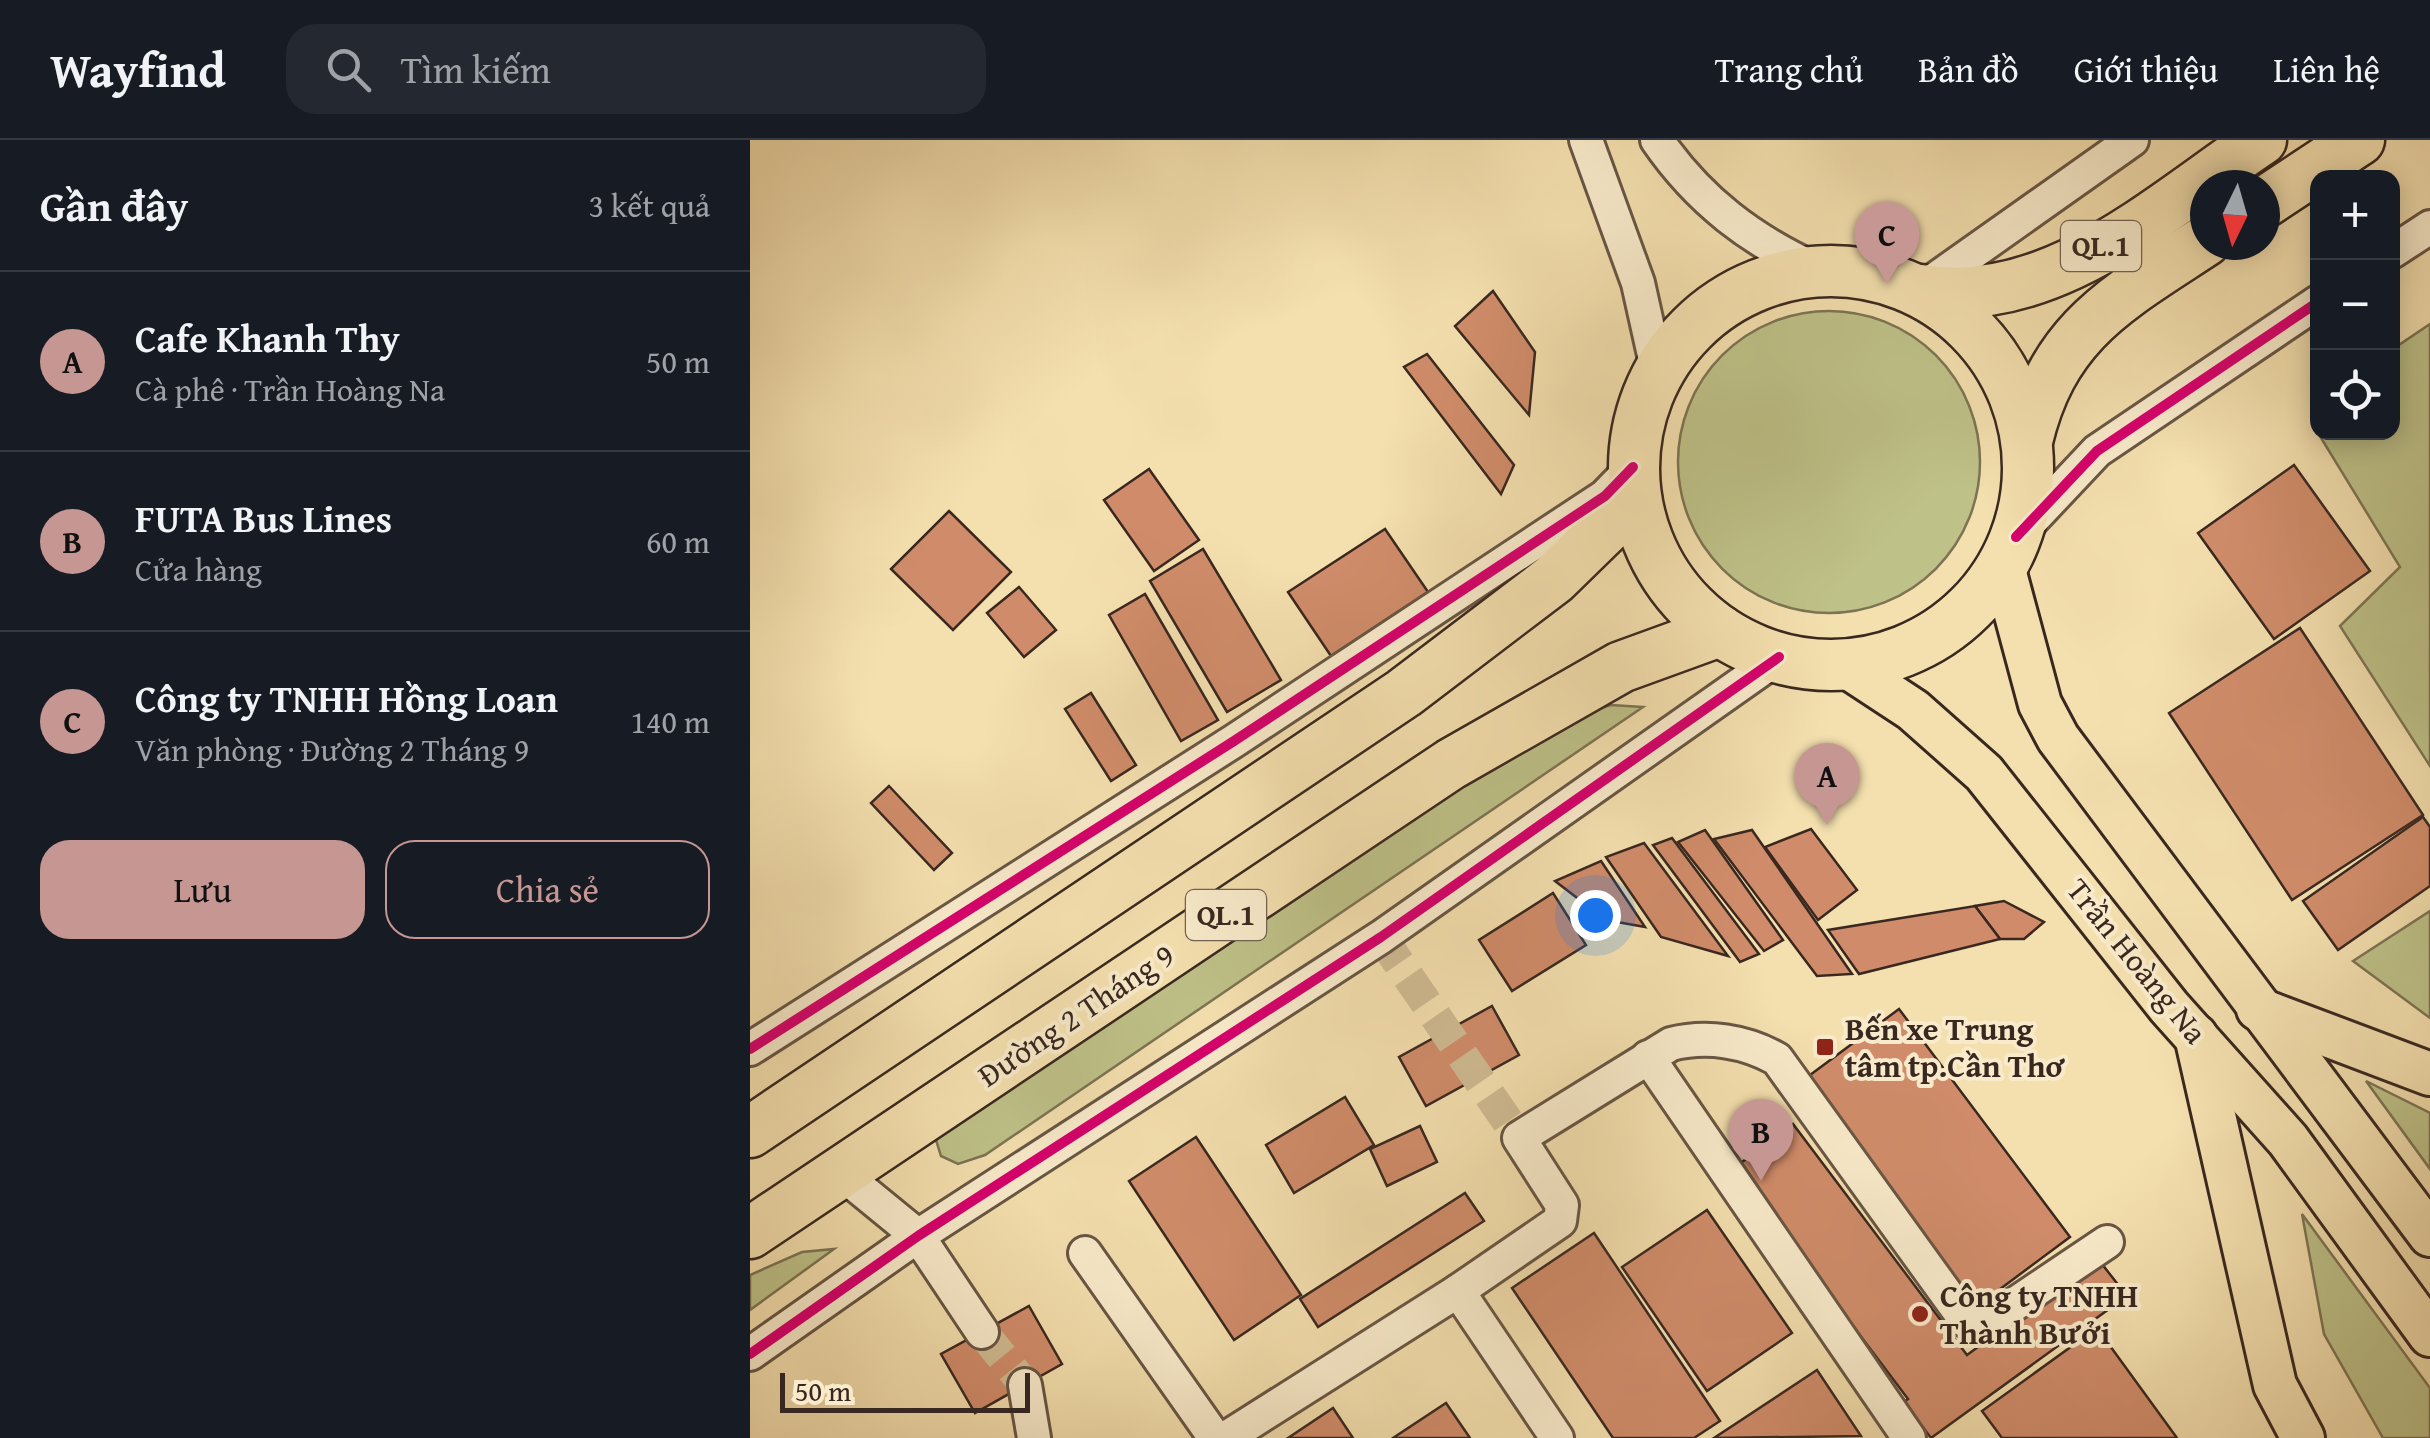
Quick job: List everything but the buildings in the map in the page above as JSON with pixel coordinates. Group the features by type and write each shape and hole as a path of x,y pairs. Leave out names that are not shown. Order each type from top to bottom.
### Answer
{"highway":[{"name":"QL.1","path":"1920,290 1973,294 2050,276 2262,140"},
{"path":"2280,192 2360,140"},
{"name":"QL.1","path":"2027,441 2042,390 2084,326 2102,308 2190,251"},
{"path":"1818,272 1852,272 1920,290 1969,327 1990,352 2020,409 2027,441 2029,473 2010,551 1961,616 1935,636 1906,650 1843,664 1779,658 1720,631 1673,587 1644,530 1634,484 1640,418 1658,373 1699,321 1754,286 1818,272"},
{"name":"QL.1","path":"750,1132 1404,692 1554,579 1634,484"},
{"name":"Đường 2 Tháng 9","path":"750,1233 1451,764 1621,667 1720,631"}],"main road":[{"name":"Trần Hoàng Na","path":"2010,551 2040,704 2058,738 2256,1008 2430,1235"},
{"name":"Trần Hoàng Na","path":"1843,664 1913,710 1984,773 2196,1036 2288,1140 2430,1335"},
{"path":"2256,1008 2430,1074"},
{"path":"2196,1036 2275,1385 2303,1438"}],"street":[{"path":"1586,140 1638,283 1658,373"},
{"path":"1657,140 1724,215 1754,238 1818,272"},
{"path":"1920,290 2132,140"},
{"path":"2400,247 2430,227"},
{"path":"2010,551 2097,451 2310,307"},
{"path":"750,1050 1298,699 1605,496 1634,484"},
{"path":"750,1354 918,1236 1381,938 1779,658"},
{"path":"1226,1438 1458,1291 1560,1220 1562,1204 1519,1138 1648,1057 1694,1038 1733,1043 1777,1059 1966,1321 1982,1324 1994,1318 2107,1242"},
{"path":"1648,1057 1910,1438"},
{"path":"840,1173 918,1236 982,1332"},
{"path":"1086,1252 1215,1438"},
{"path":"1458,1291 1556,1438"},
{"path":"1025,1385 1034,1438"}],"green space":[{"path":"1829,311 1887,322 1936,355 1969,404 1980,462 1969,520 1936,569 1887,602 1829,613 1771,602 1722,569 1689,520 1678,462 1689,404 1722,355 1771,322"},
{"path":"2430,324 2430,766 2340,626 2400,567 2322,440 2400,440 2400,344"},
{"path":"1611,705 1643,707 985,1155 958,1164 941,1156 936,1140 947,1121 1511,749 1581,714"},
{"path":"2430,911 2430,1018 2353,961"},
{"path":"2366,1081 2430,1113 2430,1169"},
{"path":"2302,1214 2430,1388 2430,1438 2383,1438 2324,1334"},
{"path":"834,1249 750,1310 750,1275 802,1252"}],"tunnel":[{"path":"1381,937 1519,1138"},
{"path":"982,1332 1025,1385"}],"cycle path":[{"path":"2016,537 2097,451 2310,307"},
{"path":"750,1049 1234,741 1605,496 1633,467"},
{"path":"750,1354 918,1236 1381,937 1779,657"}],"place":[{"name":"Công ty TNHH Hồng Loan","path":"1887,284"},
{"name":"Cafe Khanh Thy","path":"1827,825"},
{"name":"Bến xe Trung tâm tp.Cần Thơ","path":"1825,1047"},
{"name":"FUTA Bus Lines","path":"1761,1181"},
{"name":"Công ty TNHH Thành Bưởi","path":"1920,1314"}]}
